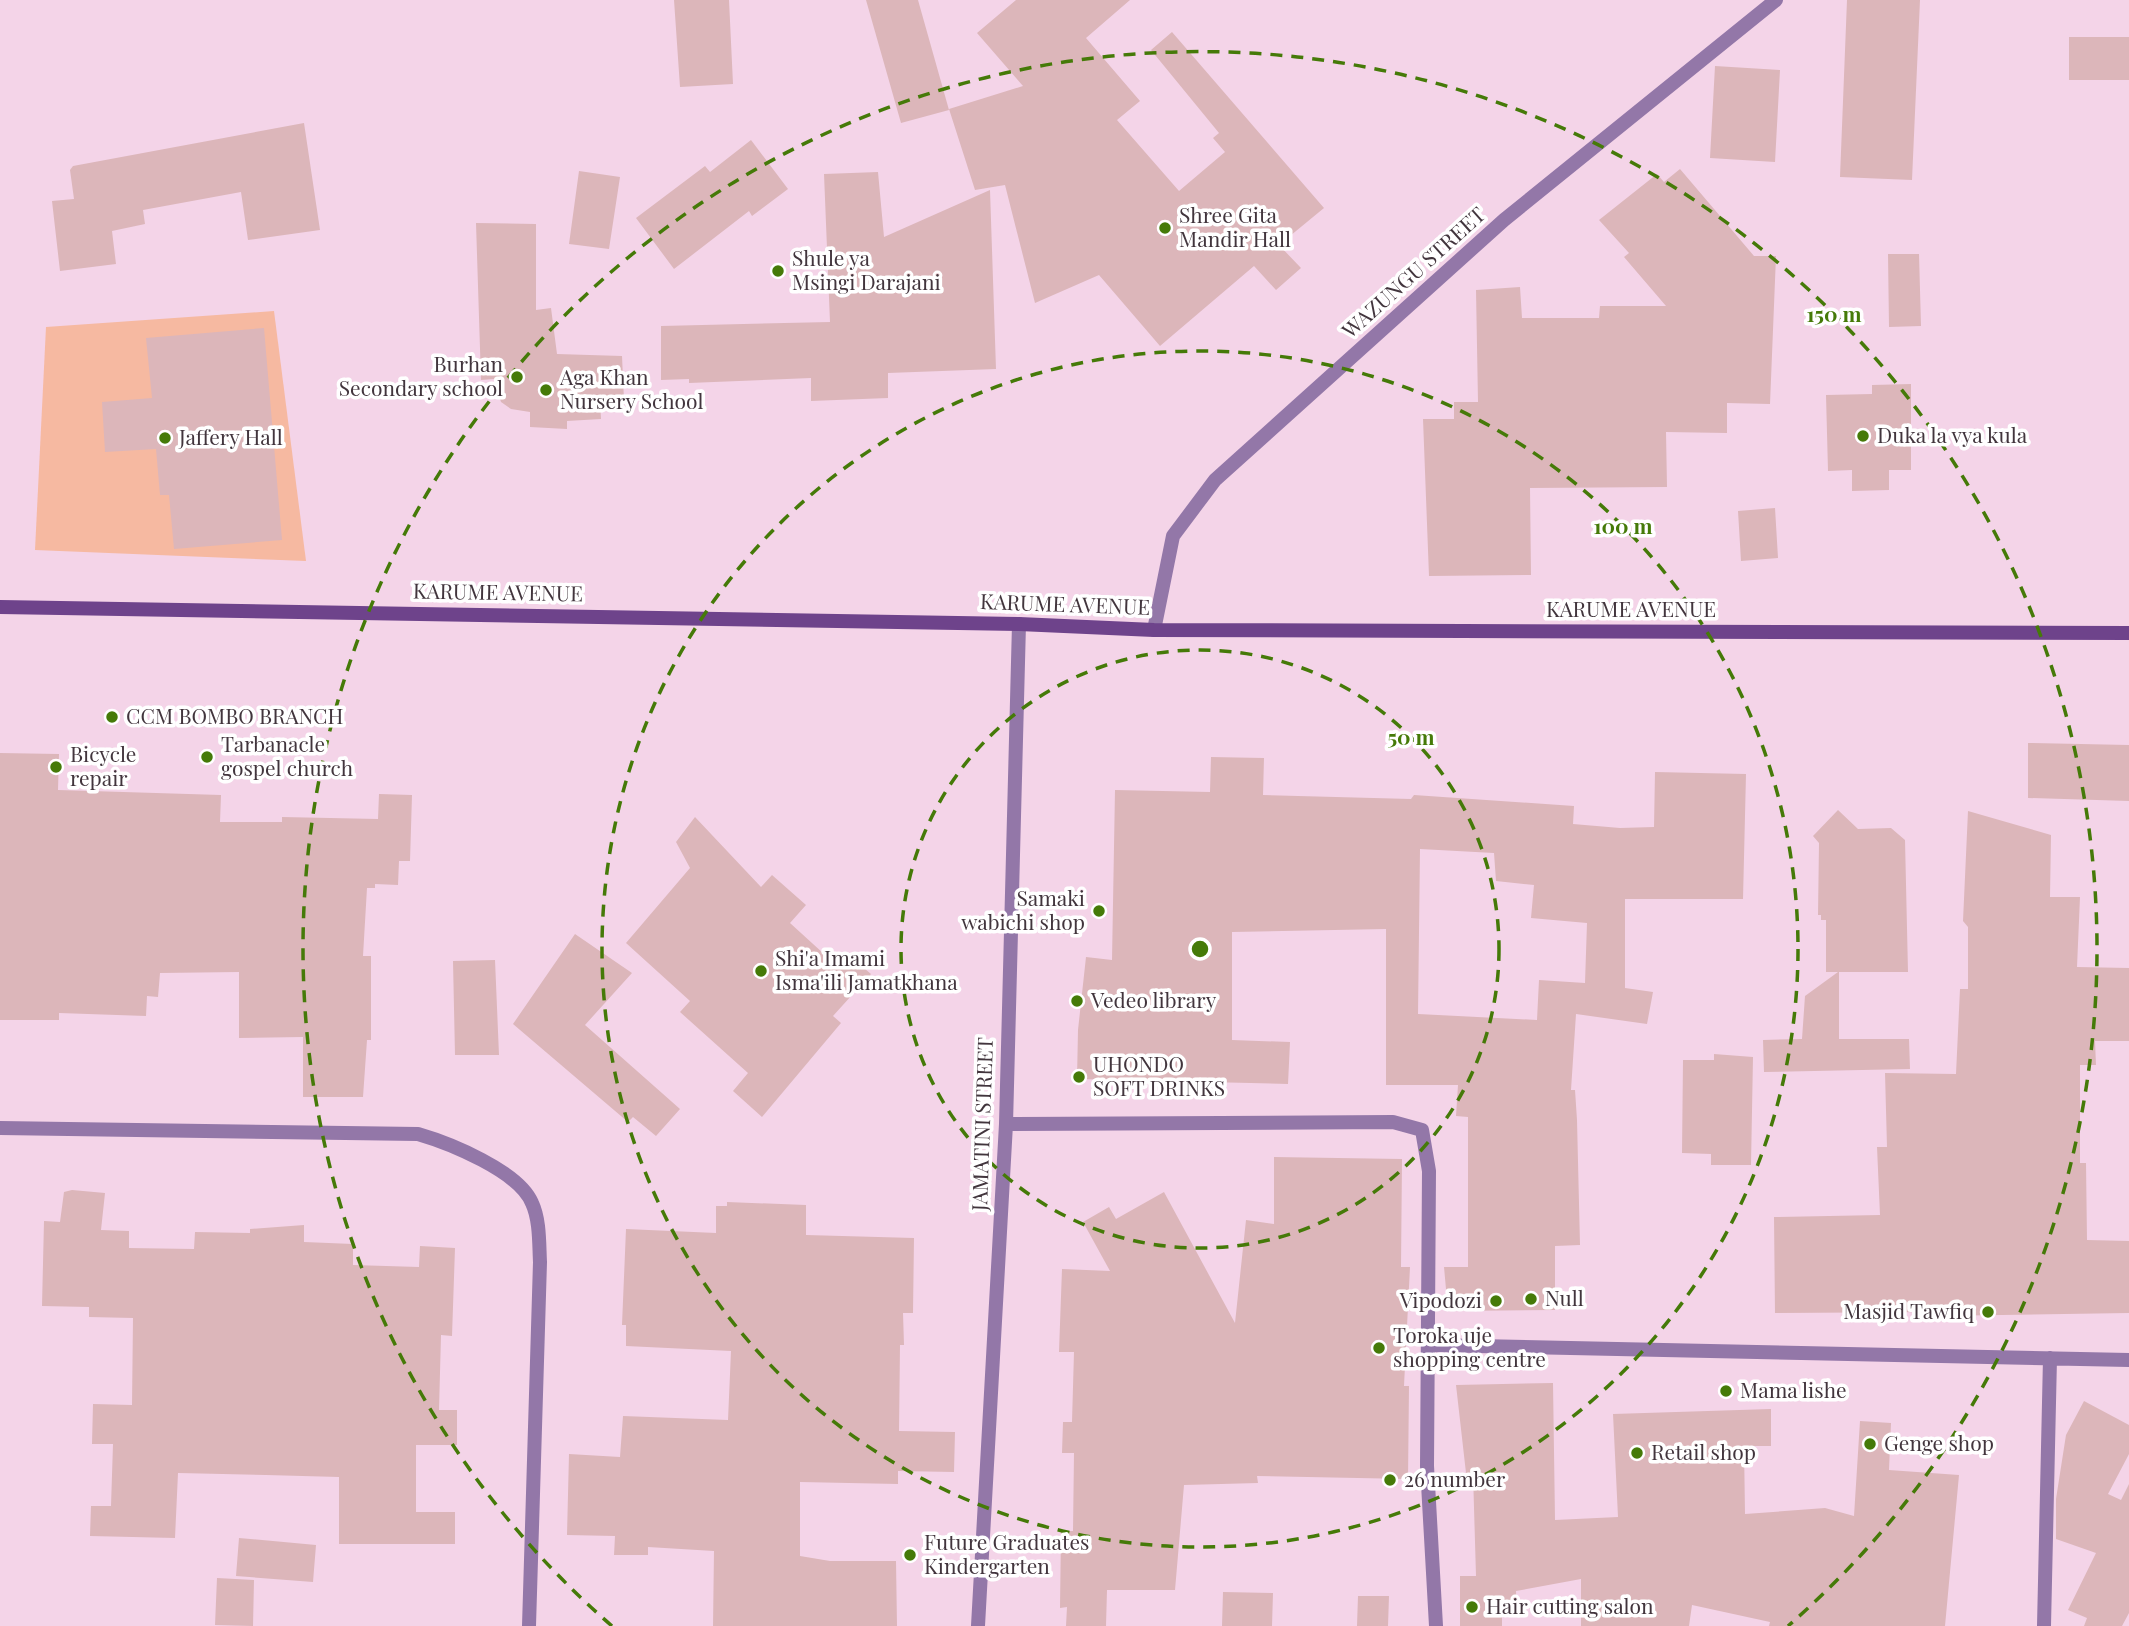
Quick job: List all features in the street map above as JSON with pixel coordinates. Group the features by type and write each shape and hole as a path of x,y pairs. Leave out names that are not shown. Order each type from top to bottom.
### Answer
{"main road":[{"name":"KARUME AVENUE","path":"0,607 1019,624 1154,630 2129,633"}],"street":[{"name":"WAZUNGU STREET","path":"1154,630 1173,536 1215,480 1504,220 1776,0"},
{"name":"JAMATINI STREET","path":"978,1626 1006,1124 1019,624"},
{"path":"1006,1124 1393,1122 1422,1130 1429,1171 1427,1466 1436,1626"},
{"path":"0,1128 418,1134 461,1149 517,1184 532,1203 540,1262 529,1626"},
{"path":"1429,1345 2129,1360"},
{"path":"2045,1626 2050,1358"}],"shaded area":[{"name":"Jaffery Hall","path":"274,311 306,561 35,550 46,327"}],"building":[{"path":"674,0 729,0 733,84 680,87"},
{"path":"866,0 918,0 949,110 901,123"},
{"path":"1016,0 1130,0 1086,38 1140,101 1117,120 1179,191 1225,152 1213,138 1219,133 1151,50 1172,32 1324,208 1279,245 1301,268 1276,290 1254,266 1160,346 1099,275 1035,303 1005,185 975,190 949,109 1023,86 977,33"},
{"path":"1847,0 1920,0 1912,180 1840,177"},
{"path":"2069,37 2129,37 2129,80 2069,80"},
{"path":"1715,66 1780,70 1775,162 1710,158"},
{"path":"304,123 320,230 248,240 241,192 143,210 145,224 112,231 116,264 60,271 52,201 74,199 70,170 73,166"},
{"path":"751,140 788,189 752,216 749,211 674,269 636,218 705,166 710,172"},
{"path":"1680,169 1754,256 1776,256 1770,404 1727,403 1727,433 1666,432 1667,487 1530,488 1531,575 1429,576 1423,419 1454,419 1454,402 1478,402 1476,290 1520,287 1522,318 1599,318 1600,306 1666,306 1624,257 1629,253 1599,220 1657,174 1664,182"},
{"path":"579,171 620,177 609,249 569,244"},
{"path":"878,172 884,237 990,190 996,369 888,373 888,398 811,401 811,378 689,383 689,379 661,380 661,326 830,322 824,174"},
{"path":"476,223 536,224 536,310 551,308 557,354 622,356 624,400 600,400 601,419 567,421 567,429 530,427 530,412 511,409 501,402 494,379 481,380"},
{"path":"1888,254 1919,254 1921,326 1889,327"},
{"path":"264,328 282,540 174,549 169,495 160,495 156,449 105,452 102,402 152,398 146,338"},
{"path":"1911,384 1911,470 1889,470 1889,490 1852,491 1852,470 1828,471 1826,395 1872,394 1872,385"},
{"path":"1775,508 1778,558 1741,561 1738,511"},
{"path":"2028,743 2129,745 2129,801 2028,798"},
{"path":"0,753 59,754 58,790 221,795 220,822 282,822 282,817 378,819 379,794 412,795 410,861 399,861 398,885 375,884 375,888 367,888 363,956 371,956 371,1040 367,1040 363,1097 303,1097 303,1037 239,1038 239,972 160,973 158,997 147,996 146,1016 59,1013 59,1020 0,1020"},
{"path":"1211,757 1264,758 1263,795 1411,799 1414,795 1574,806 1573,824 1620,828 1654,827 1655,772 1746,774 1743,899 1625,899 1625,988 1653,992 1647,1024 1576,1014 1571,1090 1575,1090 1577,1120 1580,1245 1555,1246 1555,1310 1448,1311 1444,1267 1468,1267 1468,1117 1456,1116 1458,1085 1386,1085 1386,929 1232,932 1232,1040 1290,1042 1288,1084 1077,1079 1078,1030 1086,957 1112,960 1115,790 1210,792","holes":["1420,849 1494,853 1496,881 1534,885 1531,918 1587,923 1585,983 1539,980 1537,1020 1418,1014"]},
{"path":"1838,810 1858,829 1891,828 1905,840 1908,972 1839,972 1839,1039 1909,1039 1910,1069 1764,1072 1763,1040 1802,1039 1805,996 1838,972 1826,972 1826,920 1821,920 1821,915 1818,915 1819,843 1813,836"},
{"path":"1968,811 2051,835 2050,897 2080,897 2077,967 2129,968 2129,1041 2095,1041 2096,1065 2080,1065 2080,1163 2086,1163 2087,1240 2129,1241 2129,1313 1937,1316 1937,1312 1775,1313 1774,1217 1880,1215 1877,1147 1887,1147 1885,1073 1956,1074 1960,989 1968,989 1968,927 1963,921"},
{"path":"695,817 761,887 772,875 806,905 790,923 835,964 845,952 871,974 833,1016 841,1023 762,1117 733,1091 748,1073 680,1012 690,1001 626,943 690,868 676,842"},
{"path":"575,934 632,973 585,1025 680,1109 656,1136 633,1117 628,1122 513,1024"},
{"path":"495,960 499,1055 455,1055 453,961"},
{"path":"1714,1054 1753,1057 1751,1165 1711,1165 1711,1154 1682,1153 1683,1060 1714,1060"},
{"path":"1274,1157 1402,1159 1401,1267 1410,1267 1404,1386 1409,1386 1408,1479 1257,1476 1258,1483 1184,1485 1175,1590 1107,1590 1106,1626 1066,1626 1067,1607 1060,1608 1061,1531 1073,1531 1074,1453 1062,1453 1063,1422 1072,1422 1074,1352 1059,1352 1062,1269 1110,1271 1083,1222 1109,1207 1116,1219 1164,1192 1235,1323 1246,1220 1274,1224"},
{"path":"72,1190 105,1193 101,1230 129,1231 129,1248 194,1249 195,1232 250,1233 250,1229 304,1225 304,1242 353,1244 353,1265 419,1267 420,1246 455,1248 452,1336 441,1335 439,1410 457,1410 457,1445 416,1445 416,1512 455,1512 455,1544 339,1544 339,1477 178,1473 175,1538 90,1536 91,1506 111,1506 113,1444 92,1444 93,1404 132,1405 133,1318 89,1317 89,1307 42,1306 44,1221 60,1222 64,1192"},
{"path":"727,1202 806,1205 806,1235 914,1238 913,1313 903,1313 904,1345 900,1345 899,1431 955,1432 954,1472 898,1471 898,1484 800,1482 800,1556 830,1561 896,1561 897,1626 713,1626 714,1551 648,1547 648,1555 614,1555 615,1536 567,1535 569,1454 620,1457 623,1416 728,1420 731,1351 626,1346 626,1325 622,1325 626,1229 716,1233 716,1206 727,1206"},
{"path":"1553,1383 1555,1520 1618,1517 1613,1414 1771,1409 1771,1446 1744,1446 1745,1514 1825,1508 1854,1516 1860,1421 1891,1423 1889,1470 1959,1475 1945,1626 1769,1626 1770,1622 1692,1605 1689,1626 1581,1626 1581,1579 1516,1591 1517,1616 1502,1616 1502,1626 1460,1626 1460,1576 1476,1576 1473,1473 1466,1473 1456,1385"},
{"path":"2084,1401 2129,1425 2129,1454 2108,1494 2121,1500 2129,1484 2129,1613 2122,1626 2084,1626 2087,1618 2068,1610 2096,1553 2056,1539 2056,1499 2066,1435"},
{"path":"239,1538 316,1545 313,1582 236,1576"},
{"path":"217,1578 254,1580 253,1626 215,1625"},
{"path":"1223,1592 1273,1593 1272,1626 1222,1626"},
{"path":"1358,1596 1389,1596 1388,1626 1357,1626"}],"place":[{"name":"Shree Gita Mandir Hall","path":"1165,228"},
{"name":"Shule ya Msingi Darajani","path":"778,271"},
{"name":"Burhan Secondary school","path":"517,377"},
{"name":"Aga Khan Nursery School","path":"546,390"},
{"name":"Duka la vya kula","path":"1863,436"},
{"name":"Jaffery Hall","path":"165,438"},
{"name":"CCM BOMBO BRANCH","path":"112,717"},
{"name":"Tarbanacle gospel church","path":"207,757"},
{"name":"Bicycle repair","path":"56,767"},
{"name":"Samaki wabichi shop","path":"1099,911"},
{"name":"Shi'a Imami Isma'ili Jamatkhana","path":"761,971"},
{"name":"Vedeo library","path":"1077,1001"},
{"name":"UHONDO SOFT DRINKS","path":"1079,1077"},
{"name":"Null","path":"1531,1299"},
{"name":"Vipodozi","path":"1496,1301"},
{"name":"Masjid Tawfiq","path":"1988,1312"},
{"name":"Toroka uje shopping centre","path":"1379,1348"},
{"name":"Mama lishe","path":"1726,1391"},
{"name":"Genge shop","path":"1870,1444"},
{"name":"Retail shop","path":"1637,1453"},
{"name":"26 number","path":"1390,1480"},
{"name":"Future Graduates Kindergarten","path":"910,1555"},
{"name":"Hair cutting salon","path":"1472,1607"}]}
